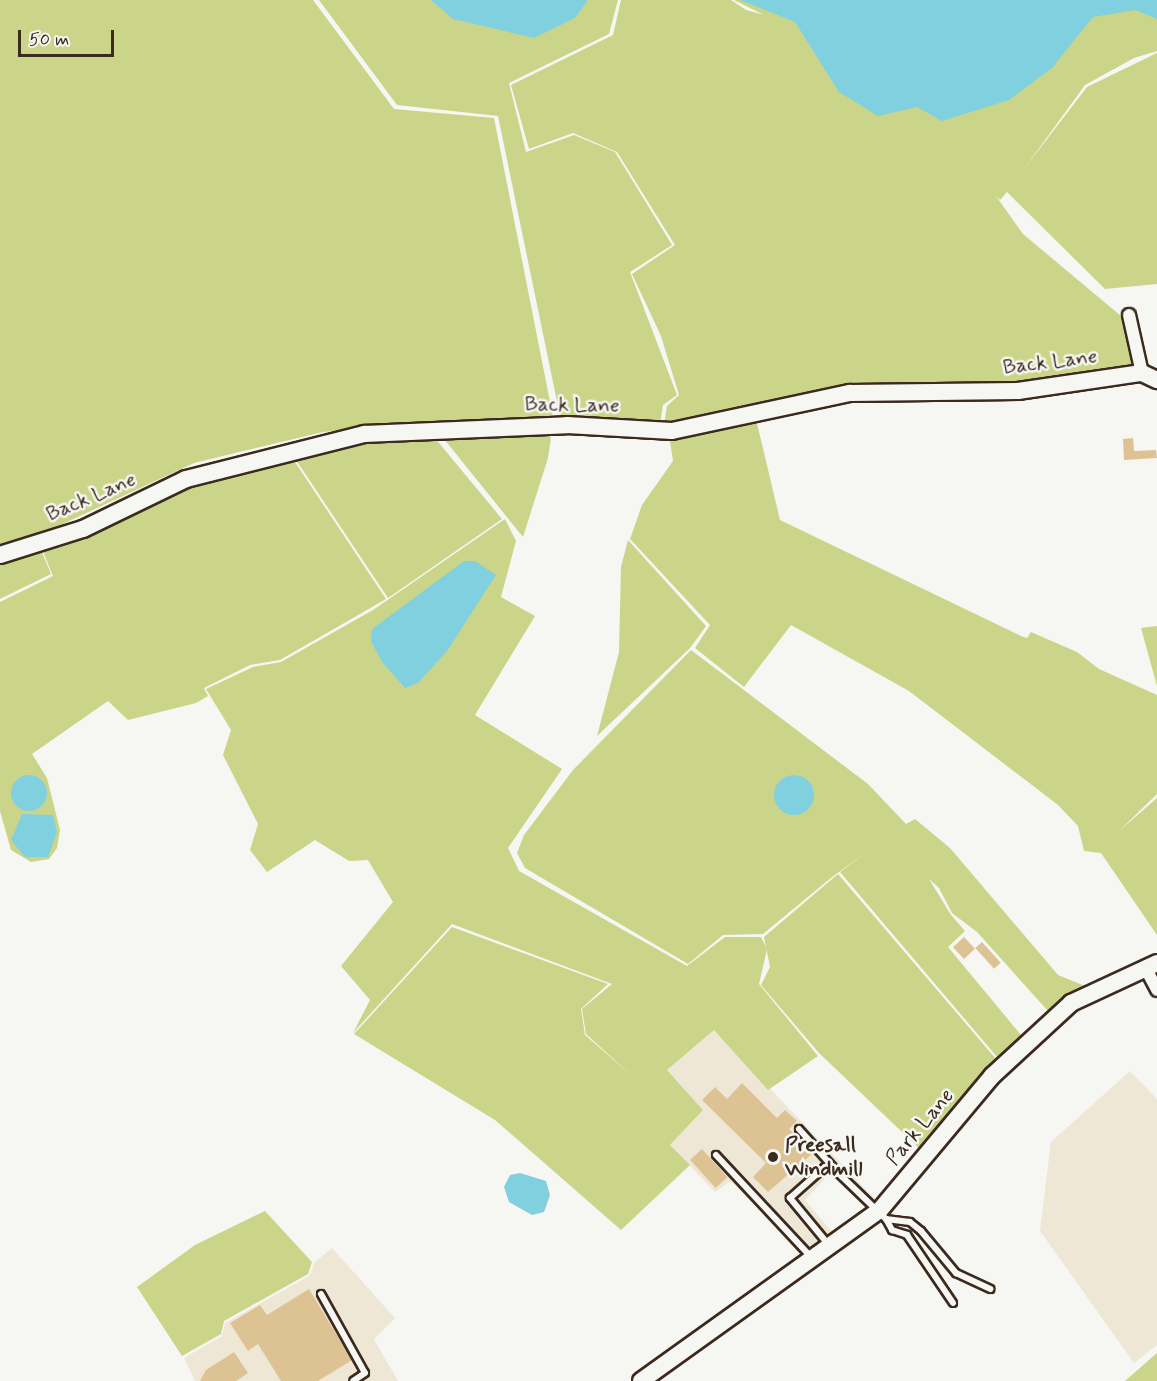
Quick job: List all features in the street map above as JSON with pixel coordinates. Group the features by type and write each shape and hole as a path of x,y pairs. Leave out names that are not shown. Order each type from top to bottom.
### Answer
{"street":[{"path":"1129,315 1149,377"},
{"name":"Back Lane","path":"0,555 83,529 186,479 364,434 567,425 672,431 850,393 1018,390 1149,377"},
{"name":"Park Lane","path":"640,1381 830,1247 882,1216 992,1076 1071,1003 1151,965 1157,990"}],"lane":[{"path":"799,1128 833,1168 882,1216 892,1230 907,1236 953,1303"},
{"path":"716,1155 814,1259"},
{"path":"830,1247 790,1198 819,1169 833,1168"},
{"path":"882,1216 910,1222 956,1273 991,1289"},
{"path":"321,1294 365,1373 353,1381"}],"shaded area":[{"path":"714,1030 876,1200 863,1205 831,1172 805,1200 832,1232 806,1259 731,1181 715,1192 670,1145 703,1110 667,1070"},
{"path":"1130,1071 1157,1099 1157,1345 1134,1363 1040,1231 1051,1142"},
{"path":"332,1248 395,1318 374,1339 398,1381 195,1381 184,1358 222,1336 225,1323 309,1276 315,1262"}],"green space":[{"path":"0,0 313,0 394,109 494,118 553,417 415,422 323,432 194,463 39,535 0,546"},
{"path":"319,0 618,0 609,34 509,83 526,152 574,135 615,152 672,245 630,272 677,395 663,405 660,424 560,416 498,116 397,105"},
{"path":"621,0 731,0 746,10 764,15 734,0 1157,0 1157,51 1134,58 1085,85 1024,169 1087,87 1157,53 1157,284 1105,289 1007,192 1000,200 996,196 1023,234 1127,321 1135,364 1034,384 903,389 664,425 667,406 679,395 661,336 632,274 675,245 617,152 573,133 529,149 511,85 613,35"},
{"path":"756,419 780,520 1021,636 1027,638 1031,632 1077,652 1099,669 1157,695 1157,794 1118,832 1157,798 1157,935 1101,853 1084,851 1078,826 1058,805 909,691 791,625 744,687 695,648 710,625 630,539 642,505 673,461 669,435"},
{"path":"543,431 551,438 548,458 523,537 440,434"},
{"path":"434,437 502,519 388,598 294,457 355,438"},
{"path":"291,456 386,599 280,660 250,665 204,688 208,696 196,703 128,720 108,701 32,754 47,778 60,830 57,848 49,859 31,862 11,850 0,811 0,602 53,576 42,549 198,480"},
{"path":"505,519 516,541 501,597 535,616 475,715 562,769 508,848 519,871 687,966 725,937 761,937 767,949 759,984 818,1056 768,1090 714,1030 667,1070 703,1110 670,1145 690,1165 621,1230 495,1120 354,1034 452,927 608,984 581,1009 585,1035 631,1075 586,1034 582,1009 612,984 452,924 353,1033 370,1000 341,966 393,902 368,860 349,861 315,840 267,872 250,850 258,824 223,755 231,730 206,689 253,667 281,662 373,610"},
{"path":"628,540 706,626 690,648 597,736 619,652 621,567"},
{"path":"41,550 51,574 0,599 0,561"},
{"path":"1157,626 1157,686 1141,628"},
{"path":"691,650 868,784 906,824 915,819 950,848 1058,975 1085,986 1048,1011 977,932 952,913 939,888 929,879 951,915 965,931 948,947 1021,1035 997,1057 840,872 868,851 832,877 763,934 723,935 688,964 525,868 517,853 524,835 573,770"},
{"path":"838,874 996,1059 922,1151 819,1053 761,985 770,967 764,937"},
{"path":"265,1211 312,1262 308,1274 224,1321 221,1334 182,1356 137,1287 195,1245"},
{"path":"1157,1353 1157,1381 1125,1381"}],"water":[{"path":"431,0 588,0 575,18 534,38 453,19"},
{"path":"740,0 1157,0 1157,19 1135,10 1093,17 1052,68 1009,100 942,121 917,107 878,116 839,92 795,22"},
{"path":"464,561 475,561 496,575 447,651 418,683 405,688 382,662 371,641 372,629"},
{"path":"29,775 42,780 47,793 42,806 29,811 16,806 11,793 16,780"},
{"path":"794,775 802,776 808,781 813,787 813,803 808,809 802,814 794,815 786,814 780,809 775,803 774,795 775,787 780,781 786,776"},
{"path":"22,814 53,815 57,832 48,857 25,857 11,840"},
{"path":"520,1173 546,1181 550,1195 544,1212 532,1215 509,1202 504,1187 510,1175"}],"building":[{"path":"1133,438 1134,451 1156,450 1157,458 1124,460 1123,439"},
{"path":"964,937 975,949 964,959 953,947"},
{"path":"982,942 1001,963 994,969 975,948"},
{"path":"742,1083 777,1118 785,1110 797,1121 789,1129 813,1153 768,1192 753,1177 766,1163 702,1100 715,1087 727,1099"},
{"path":"702,1149 727,1177 716,1188 690,1160"},
{"path":"309,1289 352,1360 318,1381 281,1381 258,1344 248,1351 230,1323 260,1305 267,1315"},
{"path":"234,1352 248,1373 236,1381 200,1381 206,1370"}],"place":[{"name":"Preesall Windmill","path":"773,1157"}]}
